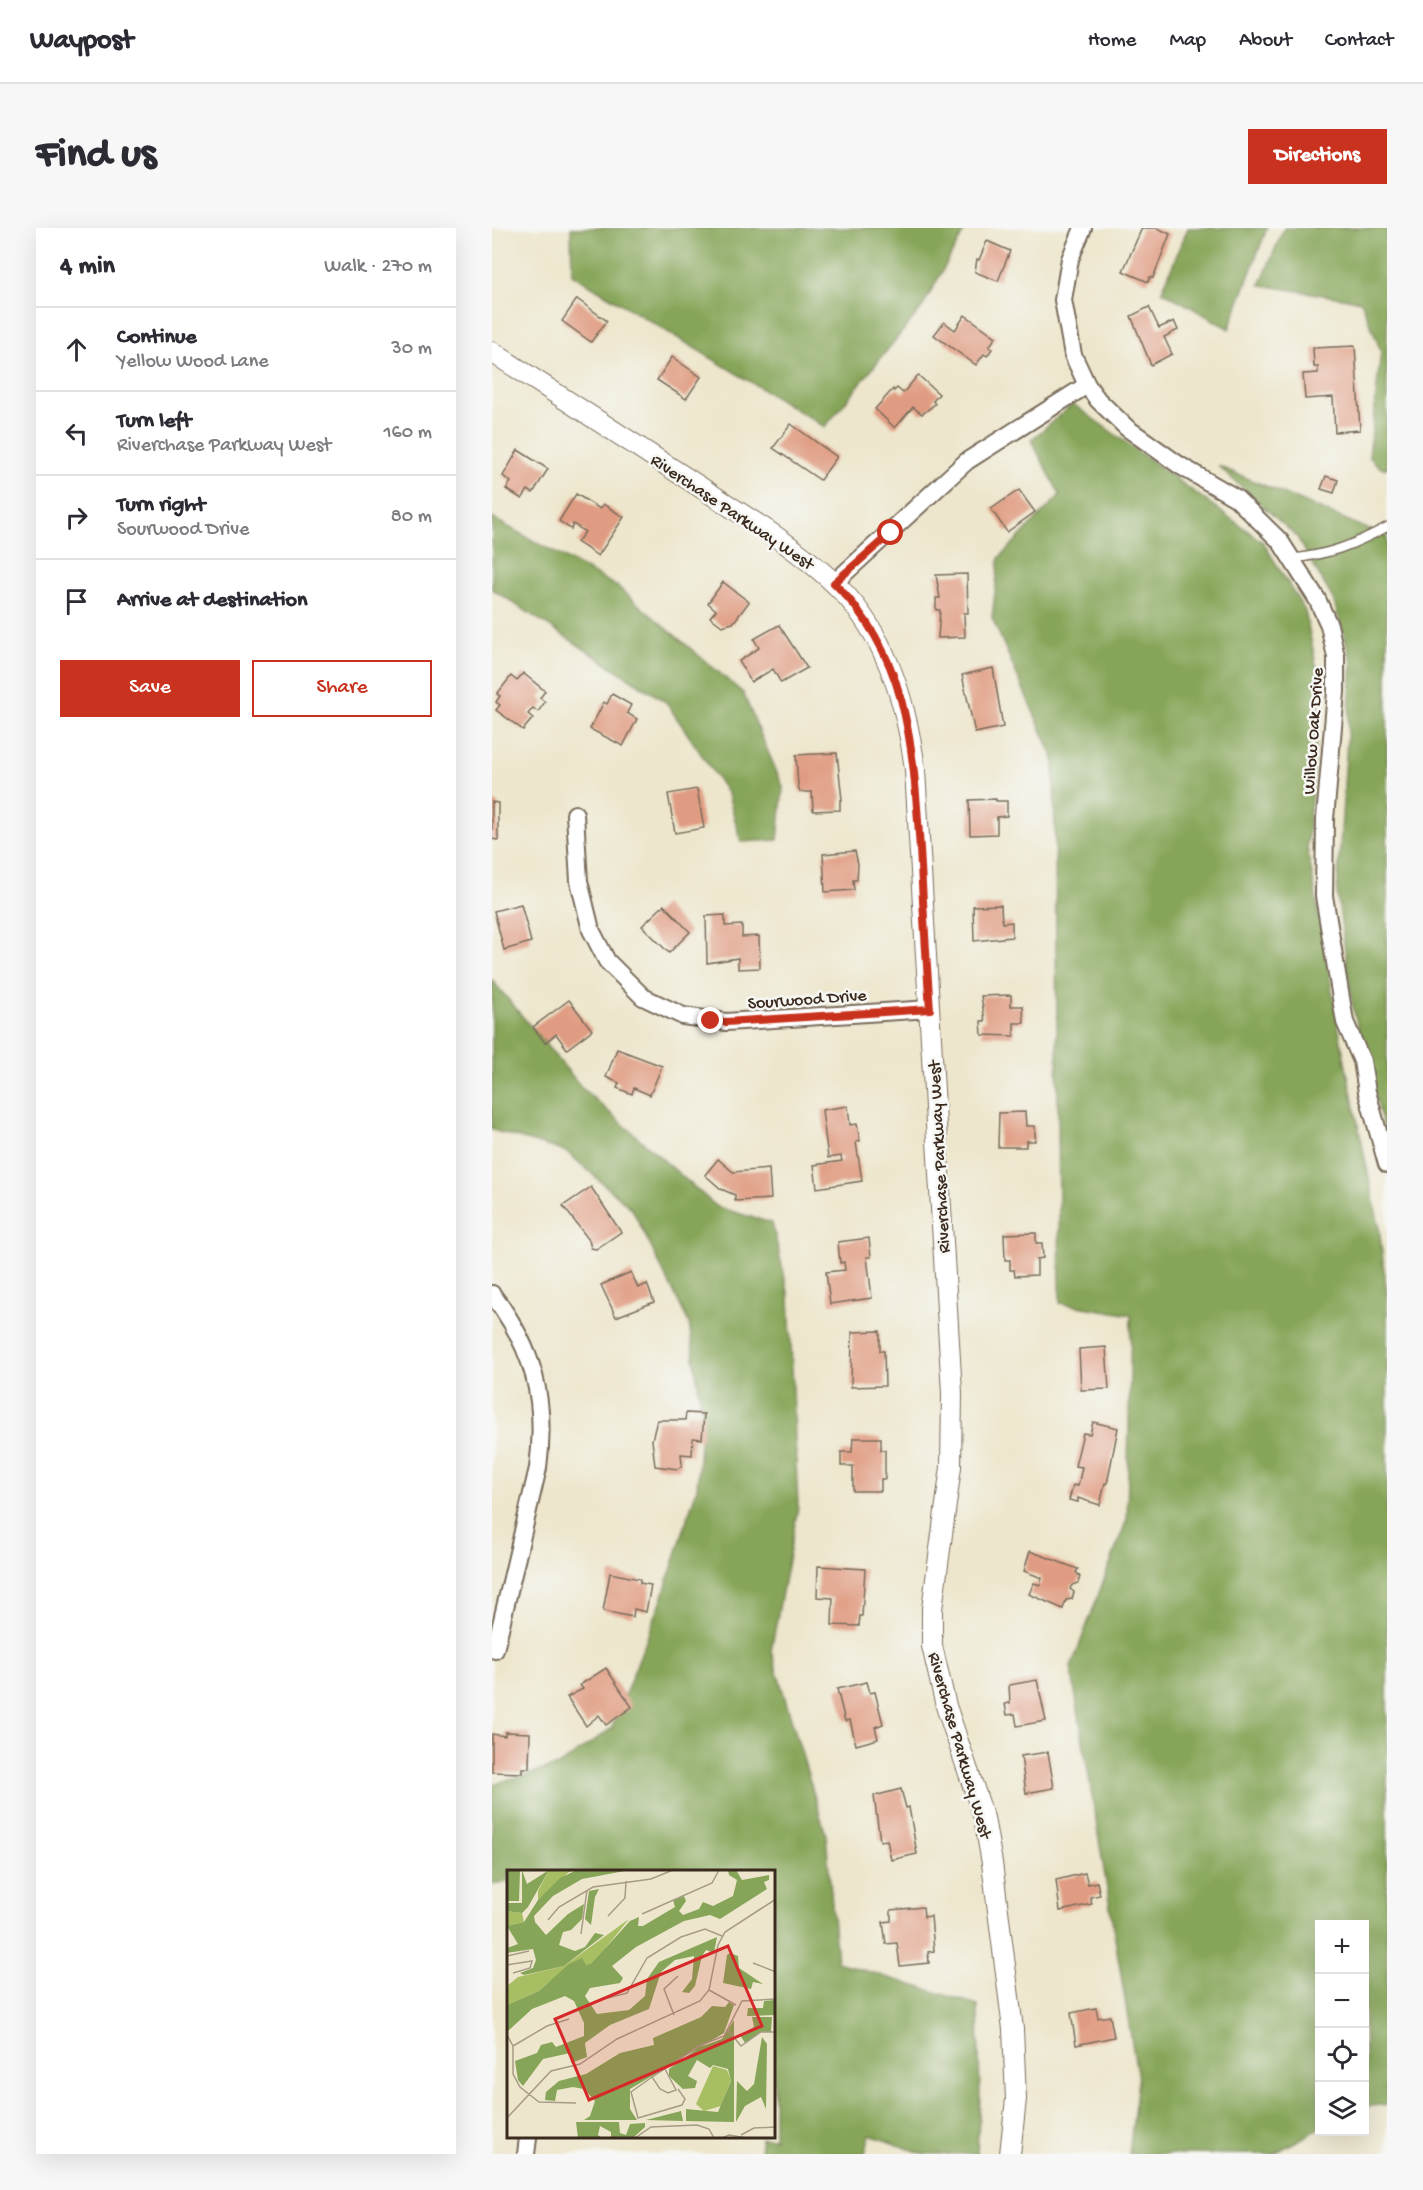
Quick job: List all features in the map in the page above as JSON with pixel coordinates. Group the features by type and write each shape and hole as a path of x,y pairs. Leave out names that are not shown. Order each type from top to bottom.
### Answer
{"street":[{"name":"Willow Oak Drive","path":"1083,228 1070,259 1063,300 1073,355 1087,385 1098,400 1127,428 1194,474 1236,498 1280,541 1317,599 1329,625 1336,657 1336,692 1325,819 1324,896 1345,1022 1362,1062 1367,1092 1387,1164"},
{"name":"Riverchase Parkway West","path":"492,352 768,531 834,583 869,627 881,648 897,686 909,728 915,770 952,1393 951,1467 932,1609 932,1646 946,1706 984,1818 992,1863 1013,2029 1016,2099 1010,2154"},
{"path":"834,583 967,461 1087,385"},
{"name":"Sourwood Drive","path":"575,814 579,881 591,930 607,961 643,997 683,1016 726,1022 930,1009"},
{"path":"492,1294 516,1330 535,1371 542,1441 538,1468 495,1650"},
{"path":"526,2154 528,2139"}],"lane":[{"path":"1290,559 1348,547 1387,527"}],"green space":[{"path":"571,228 966,228 923,306 825,427 572,274"},
{"path":"1188,228 1267,228 1229,329 1162,291"},
{"path":"1284,228 1387,228 1387,468 1381,468 1369,457 1381,351 1361,301 1260,285"},
{"path":"1073,404 1263,542 1305,611 1321,688 1307,846 1342,1047 1379,1226 1387,1296 1387,2104 1369,2106 1369,1920 1315,1920 1315,2131 1273,2154 1129,2154 1138,2080 1071,1667 1127,1519 1131,1315 1060,1303 1054,759 992,618 999,558 1060,495 1031,440"},
{"path":"1218,466 1387,537 1387,1142 1353,1008 1337,893 1352,662 1333,599 1297,537"},
{"path":"492,518 618,587 743,693 783,787 778,840 741,842 728,794 666,702 492,589"},
{"path":"492,980 583,1089 717,1207 772,1223 789,1296 798,1507 771,1651 826,1835 837,1962 978,2005 980,2099 977,2154 924,2154 870,2135 865,2154 760,2154 761,2139 776,2139 776,1870 507,1870 507,1882 492,1884 492,1784 558,1766 612,1728 662,1599 697,1488 702,1415 689,1323 632,1209 567,1152 492,1130"}],"building":[{"path":"1142,228 1157,228 1170,234 1153,278 1150,277 1148,282 1123,271"},
{"path":"987,241 1010,251 998,281 975,272 977,259 979,260"},
{"path":"577,299 607,321 591,342 562,321"},
{"path":"1149,307 1159,328 1174,321 1178,330 1164,337 1172,354 1151,365 1131,316"},
{"path":"965,315 996,337 989,347 992,349 987,356 984,354 976,365 934,335 944,322 955,330"},
{"path":"1355,346 1360,430 1335,432 1333,397 1305,399 1303,374 1318,373 1318,367 1314,367 1313,348"},
{"path":"672,357 701,377 686,399 657,380"},
{"path":"918,375 939,394 933,401 935,404 922,414 913,407 895,428 875,409 893,389 894,391 897,388 903,393"},
{"path":"791,424 837,457 820,480 773,448"},
{"path":"518,450 548,469 533,493 528,490 522,499 506,489 511,482 503,476"},
{"path":"1326,476 1338,480 1334,493 1321,489"},
{"path":"1019,490 1035,512 1007,532 991,509"},
{"path":"576,494 600,509 603,504 624,517 598,556 577,542 585,532 573,524 571,529 559,521"},
{"path":"967,574 968,613 964,613 965,637 938,638 940,610 936,610 936,598 940,598 936,575"},
{"path":"723,582 749,602 733,623 722,626 710,617 716,610 708,603"},
{"path":"779,625 807,668 781,683 773,669 751,682 739,661 759,648 754,639"},
{"path":"993,668 1003,727 975,733 962,675"},
{"path":"523,673 545,691 540,698 545,702 538,712 533,708 528,714 533,718 523,730 496,710 500,705 496,702 500,696 497,694 511,676 517,681"},
{"path":"612,694 631,705 627,713 637,719 623,746 590,729 604,702 607,704"},
{"path":"837,753 842,800 840,800 840,810 813,811 812,792 800,792 798,786 796,755"},
{"path":"697,789 704,828 675,833 668,794"},
{"path":"996,799 996,801 1007,801 1007,816 997,817 997,834 970,835 969,800"},
{"path":"492,802 498,803 498,840 492,839"},
{"path":"855,851 858,864 857,880 853,880 854,890 825,892 823,854"},
{"path":"521,904 531,942 504,950 494,911"},
{"path":"664,905 690,932 669,953 642,926"},
{"path":"1001,905 1002,923 1012,922 1012,937 974,941 973,906"},
{"path":"725,915 725,926 742,925 742,937 759,936 760,968 738,969 738,958 707,963 706,916"},
{"path":"1011,995 1011,1006 1023,1006 1024,1023 1014,1023 1014,1036 982,1035 981,1021 985,1021 981,996"},
{"path":"569,1000 592,1030 567,1049 556,1034 545,1043 533,1027"},
{"path":"617,1049 662,1066 650,1095 634,1088 632,1094 617,1088 619,1083 606,1077"},
{"path":"848,1106 850,1125 857,1124 860,1141 856,1142 862,1181 817,1188 814,1165 842,1161 841,1156 828,1158 822,1110"},
{"path":"1025,1112 1026,1126 1035,1126 1035,1141 1026,1141 1026,1147 998,1147 999,1113"},
{"path":"718,1159 733,1172 769,1169 771,1199 735,1201 735,1195 721,1189 705,1175"},
{"path":"591,1187 621,1232 596,1249 591,1248 589,1240 563,1206"},
{"path":"1036,1233 1036,1243 1042,1243 1043,1258 1037,1259 1037,1275 1015,1276 1014,1270 1010,1270 1010,1260 1005,1260 1004,1234"},
{"path":"869,1238 871,1257 867,1257 872,1298 830,1304 826,1272 845,1270 844,1262 840,1263 838,1242"},
{"path":"631,1272 638,1288 647,1284 654,1302 616,1317 601,1285"},
{"path":"880,1331 880,1351 884,1351 885,1386 851,1387 852,1332"},
{"path":"1106,1347 1109,1389 1081,1390 1079,1349"},
{"path":"686,1413 704,1414 702,1439 693,1438 692,1455 681,1454 682,1465 678,1469 655,1466 652,1440 657,1420 685,1420"},
{"path":"1093,1422 1118,1428 1107,1484 1105,1483 1100,1505 1078,1498 1078,1502 1069,1500 1073,1485 1078,1486 1082,1467 1075,1466 1083,1433 1090,1434"},
{"path":"853,1438 881,1438 881,1450 885,1450 885,1479 881,1479 881,1491 853,1491 853,1466 841,1466 841,1452 852,1452"},
{"path":"1030,1551 1078,1569 1076,1572 1080,1577 1078,1583 1072,1585 1070,1589 1074,1592 1072,1599 1066,1600 1063,1609 1029,1594 1034,1583 1040,1585 1042,1578 1024,1571"},
{"path":"818,1566 865,1569 862,1616 860,1616 859,1626 832,1625 833,1598 817,1597"},
{"path":"610,1573 640,1579 640,1583 651,1585 646,1612 634,1609 633,1617 603,1611"},
{"path":"606,1668 632,1707 606,1725 599,1715 586,1726 567,1697 583,1689 580,1685"},
{"path":"1037,1680 1046,1721 1017,1726 1015,1714 1007,1715 1005,1704 1010,1703 1009,1685"},
{"path":"867,1682 870,1693 875,1692 883,1724 875,1727 878,1739 856,1745 850,1720 845,1721 837,1689"},
{"path":"505,1732 530,1733 529,1768 522,1768 522,1773 492,1772 492,1734 505,1736"},
{"path":"1048,1752 1054,1788 1026,1793 1021,1756"},
{"path":"901,1789 906,1808 909,1807 917,1854 891,1860 887,1840 880,1841 874,1796"},
{"path":"1085,1873 1088,1884 1097,1882 1100,1895 1090,1897 1092,1904 1060,1911 1056,1880"},
{"path":"923,1907 924,1917 931,1916 934,1951 928,1952 929,1963 900,1966 897,1943 886,1944 883,1922 891,1921 891,1910"},
{"path":"1096,2008 1098,2018 1110,2016 1114,2037 1076,2045 1071,2013"}],"route":[{"path":"711,1021 726,1022 930,1009 915,770 909,728 897,686 881,648 869,627 834,583 891,533"}]}
